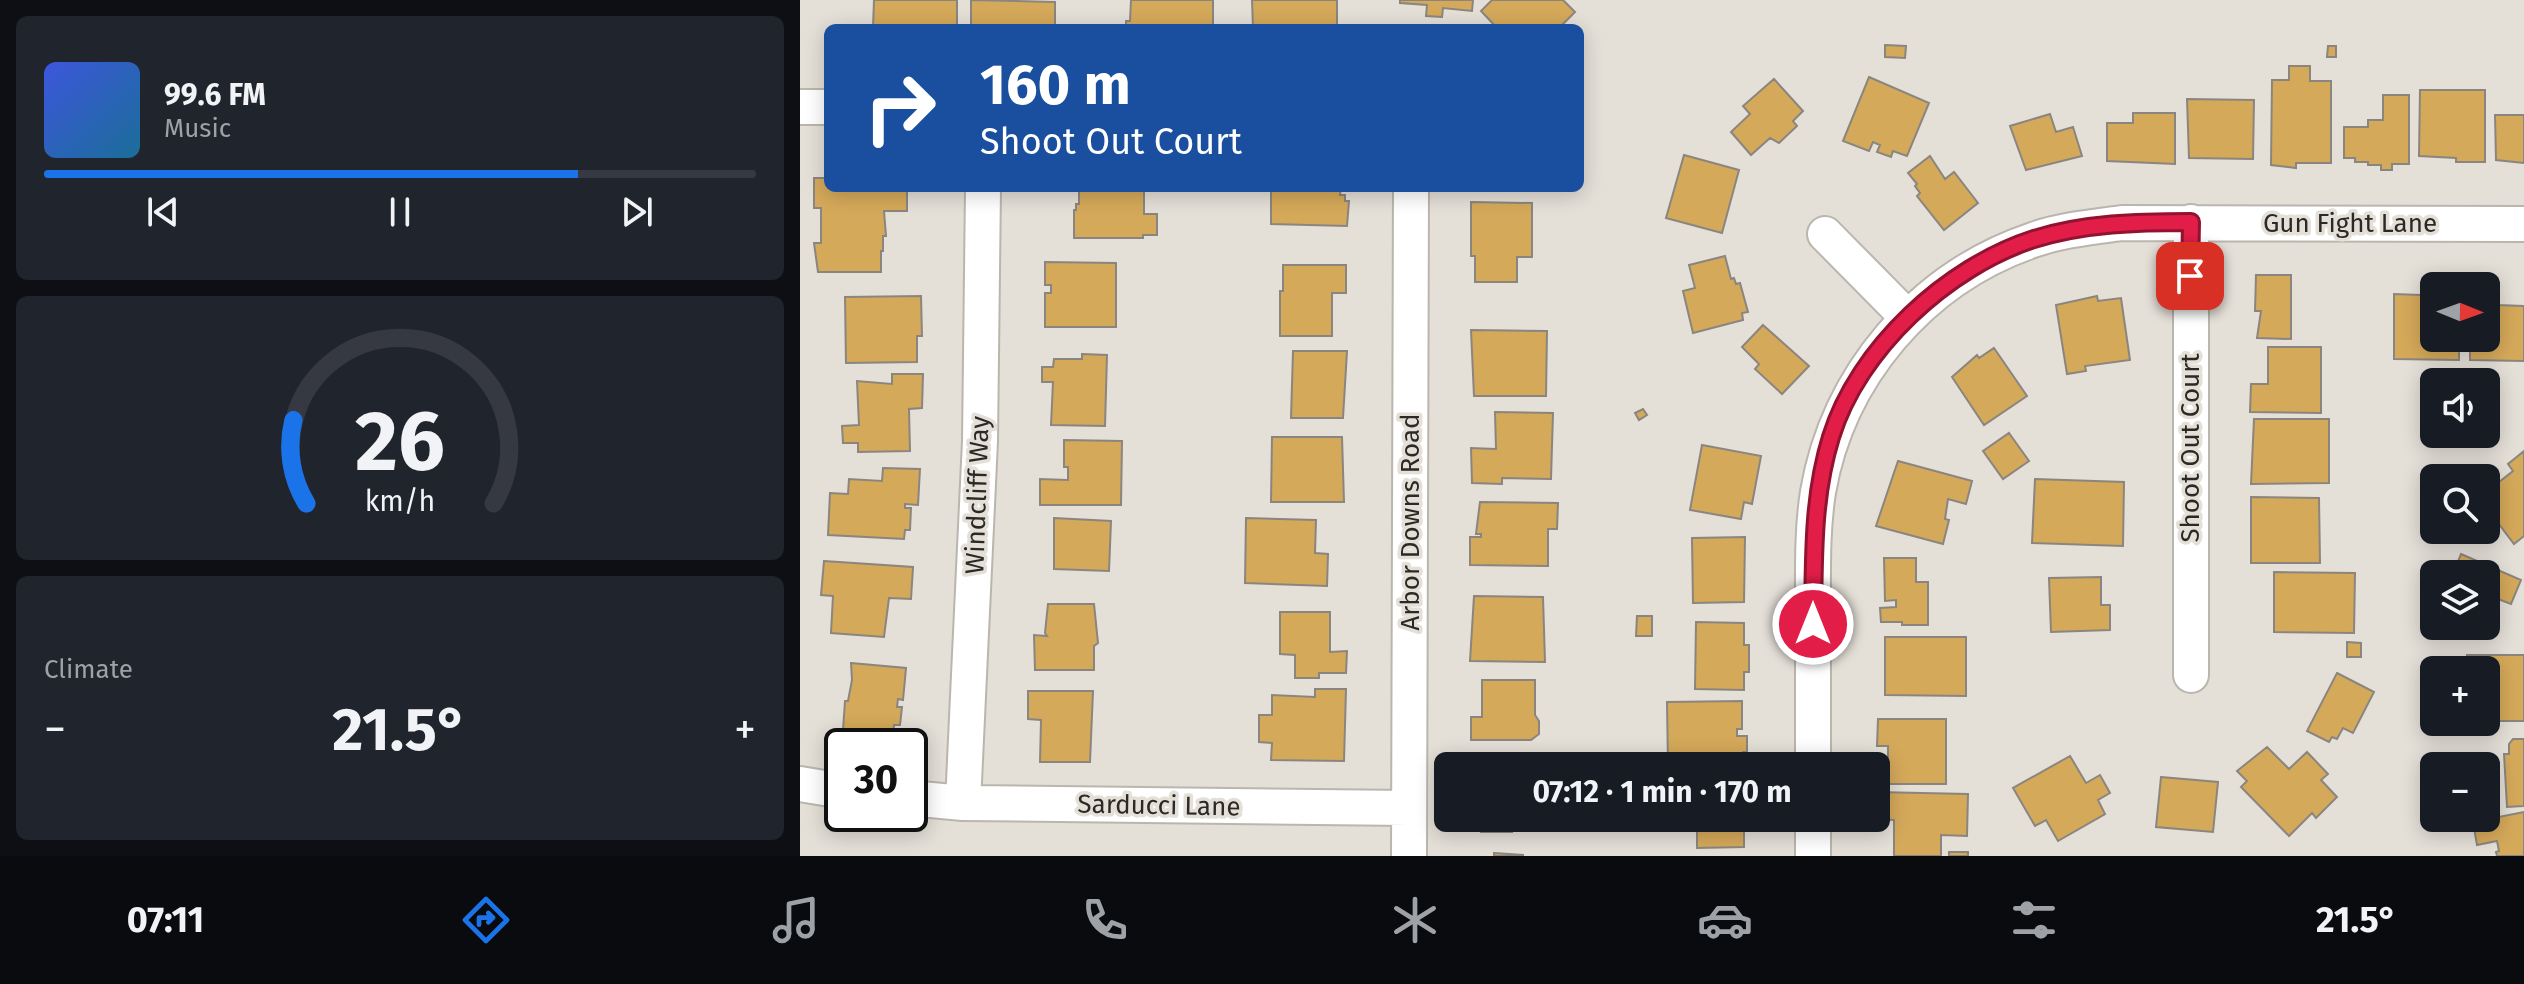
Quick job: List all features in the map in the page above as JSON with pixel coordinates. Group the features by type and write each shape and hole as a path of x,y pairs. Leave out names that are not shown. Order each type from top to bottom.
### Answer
{"street":[{"path":"800,107 824,107"},
{"name":"Windcliff Way","path":"963,803 980,456 983,192"},
{"name":"Arbor Downs Road","path":"1409,856 1411,192"},
{"name":"Shoot Out Court","path":"2191,222 2191,675"},
{"name":"Gun Fight Lane","path":"1813,752 1814,539 1818,492 1831,435 1852,391 1876,352 1907,317 1962,275 2006,250 2034,239 2068,230 2122,223 2524,224"},
{"path":"1825,234 1907,317"},
{"path":"800,784 824,788"},
{"name":"Sarducci Lane","path":"928,800 963,803 1409,808"},
{"path":"1813,832 1813,856"}],"building":[{"path":"874,0 957,0 957,24 873,24"},
{"path":"971,0 1055,2 1055,24 971,24"},
{"path":"1131,0 1213,0 1213,24 1126,24 1130,21"},
{"path":"1252,0 1337,0 1337,24 1253,24"},
{"path":"1400,0 1473,0 1472,11 1443,8 1442,17 1426,16 1427,5 1400,3"},
{"path":"1492,0 1563,0 1575,12 1563,24 1493,24 1481,11"},
{"path":"1885,45 1906,46 1905,58 1885,57"},
{"path":"2328,46 2336,46 2336,57 2327,57"},
{"path":"2289,66 2310,66 2310,81 2331,81 2331,163 2296,163 2296,168 2271,165 2272,80 2289,80"},
{"path":"1869,77 1929,103 1907,156 1893,151 1891,157 1877,152 1880,145 1873,142 1869,151 1843,141"},
{"path":"1774,79 1803,111 1793,121 1797,126 1779,143 1770,138 1751,155 1731,132 1750,114 1743,106"},
{"path":"2420,90 2485,90 2485,162 2456,162 2456,158 2419,156"},
{"path":"2383,95 2409,95 2409,164 2392,164 2392,170 2381,170 2381,165 2368,165 2368,162 2355,162 2355,158 2344,158 2344,127 2368,127 2368,120 2383,120"},
{"path":"2187,99 2254,100 2253,159 2189,158"},
{"path":"2133,113 2175,113 2175,164 2107,161 2107,123 2133,123"},
{"path":"2050,114 2056,132 2073,127 2082,156 2026,170 2010,126"},
{"path":"2495,115 2524,115 2524,163 2496,160"},
{"path":"1684,155 1739,170 1722,233 1666,218"},
{"path":"1930,156 1945,179 1954,172 1978,203 1944,230 1917,196 1920,193 1915,186 1917,184 1908,173"},
{"path":"814,178 824,178 824,192 907,192 907,211 884,211 886,236 883,236 881,272 818,272 814,243 821,243 821,208 814,208"},
{"path":"1079,192 1144,192 1144,214 1157,214 1157,235 1143,235 1143,238 1074,238 1074,210 1079,204"},
{"path":"1271,192 1340,192 1340,195 1345,195 1345,201 1349,201 1347,226 1271,224"},
{"path":"1471,202 1532,203 1532,257 1517,257 1517,282 1475,282 1475,256 1471,256"},
{"path":"1725,256 1731,279 1734,278 1736,284 1740,283 1748,312 1742,313 1743,320 1693,333 1683,291 1695,288 1689,265"},
{"path":"1045,262 1116,263 1116,327 1045,327 1045,293 1051,293 1051,285 1045,285"},
{"path":"1283,265 1346,265 1346,293 1332,293 1332,336 1280,336"},
{"path":"2256,275 2291,275 2291,339 2257,338 2261,311 2255,311"},
{"path":"2394,294 2420,295 2420,352 2459,352 2459,360 2394,359"},
{"path":"921,296 922,336 917,336 917,362 846,363 845,297"},
{"path":"2097,296 2098,301 2121,298 2130,360 2085,366 2086,371 2067,374 2056,305"},
{"path":"2500,305 2524,306 2524,361 2470,360 2470,352 2500,352"},
{"path":"1763,325 1809,366 1782,394 1755,369 1759,364 1742,347"},
{"path":"1471,330 1547,331 1546,396 1474,396"},
{"path":"2268,347 2321,347 2321,413 2250,412 2251,384 2268,384"},
{"path":"1994,348 2027,396 1984,425 1952,377 1977,355 1979,358"},
{"path":"1293,351 1347,351 1343,418 1291,418"},
{"path":"1082,354 1107,355 1105,426 1051,425 1053,382 1042,382 1042,367 1053,367 1054,359 1082,359"},
{"path":"892,374 923,374 922,408 909,409 910,451 858,452 858,443 843,443 842,426 859,425 857,381 892,384"},
{"path":"1643,409 1647,415 1639,420 1635,413"},
{"path":"1495,412 1553,413 1551,479 1502,478 1502,484 1472,483 1471,448 1496,449"},
{"path":"2254,419 2329,419 2329,483 2251,484"},
{"path":"2009,433 2029,461 2003,479 1983,451"},
{"path":"1272,437 1342,437 1344,502 1271,502"},
{"path":"1064,440 1122,441 1121,505 1040,505 1040,479 1068,480 1068,467 1064,467"},
{"path":"1702,445 1761,456 1752,504 1744,502 1741,519 1690,510"},
{"path":"2524,451 2524,536 2514,544 2500,526 2500,481 2513,471 2508,464"},
{"path":"1898,461 1972,481 1966,504 1948,499 1945,519 1949,520 1943,544 1876,526"},
{"path":"883,468 920,469 918,505 905,504 905,508 911,508 910,530 905,530 904,539 828,535 830,493 848,494 849,479 882,481"},
{"path":"2035,479 2124,482 2123,546 2032,543"},
{"path":"2251,497 2319,498 2320,563 2251,563"},
{"path":"1480,502 1558,503 1557,529 1548,529 1548,566 1470,565 1470,537 1481,537 1481,534 1476,534"},
{"path":"1054,518 1111,521 1109,571 1054,569"},
{"path":"1246,518 1316,520 1315,553 1328,554 1327,586 1245,583"},
{"path":"1745,537 1744,602 1693,603 1692,538"},
{"path":"2461,554 2475,560 2459,560"},
{"path":"1884,558 1916,558 1916,582 1928,582 1928,625 1881,622 1880,608 1896,607 1896,600 1885,601"},
{"path":"824,561 913,567 911,599 889,598 884,637 831,633 833,596 821,595"},
{"path":"2500,571 2521,580 2511,604 2500,600"},
{"path":"2274,572 2355,573 2354,633 2274,632"},
{"path":"2101,577 2101,605 2110,605 2110,630 2051,632 2049,578"},
{"path":"1474,596 1543,597 1545,662 1470,661"},
{"path":"1048,604 1094,604 1098,643 1094,646 1094,670 1035,670 1034,635 1047,636"},
{"path":"1280,612 1330,612 1330,652 1347,651 1346,673 1319,673 1319,678 1295,678 1295,655 1280,654"},
{"path":"1637,616 1652,616 1652,636 1636,636"},
{"path":"1696,622 1744,623 1744,645 1749,645 1749,672 1744,672 1744,690 1695,689"},
{"path":"1885,637 1966,637 1966,696 1885,695"},
{"path":"2347,642 2361,643 2361,657 2347,657"},
{"path":"2524,655 2524,721 2500,721 2500,656 2467,656"},
{"path":"851,663 906,668 903,700 898,699 897,707 902,707 900,725 894,725 894,728 843,728 845,701 848,701"},
{"path":"2337,673 2374,692 2353,733 2343,728 2337,739 2332,737 2329,742 2307,731"},
{"path":"1482,680 1535,680 1535,715 1539,721 1539,734 1531,740 1471,740 1471,717 1482,717"},
{"path":"1315,689 1346,689 1344,761 1271,760 1272,743 1259,742 1259,715 1272,715 1272,695 1315,697"},
{"path":"1028,691 1093,691 1090,762 1040,762 1041,720 1028,719"},
{"path":"1742,701 1742,729 1737,729 1737,736 1747,736 1747,752 1668,752 1667,702"},
{"path":"1878,719 1946,719 1946,784 1890,784 1888,746 1877,746"},
{"path":"2513,739 2524,739 2524,806 2507,807 2504,754 2509,754 2509,744"},
{"path":"2267,747 2289,769 2307,752 2328,774 2321,780 2337,797 2316,818 2312,813 2289,836 2241,787 2247,781 2237,771"},
{"path":"2070,756 2086,783 2100,775 2110,793 2098,800 2105,814 2058,841 2046,820 2035,826 2013,788"},
{"path":"2161,777 2218,782 2213,832 2156,827"},
{"path":"1890,792 1968,794 1967,836 1941,835 1941,856 1894,856 1894,820 1890,820"},
{"path":"2524,812 2524,856 2497,856 2497,841 2477,845 2475,832 2500,832 2500,817"},
{"path":"1697,832 1744,832 1744,847 1697,848"},
{"path":"1949,852 1968,852 1968,856 1949,856"},
{"path":"1494,853 1523,855 1523,856 1494,856"}],"route":[{"path":"1813,624 1818,492 1831,435 1852,391 1876,352 1907,317 1962,275 2006,250 2034,239 2095,226 2191,222 2190,276"}]}
